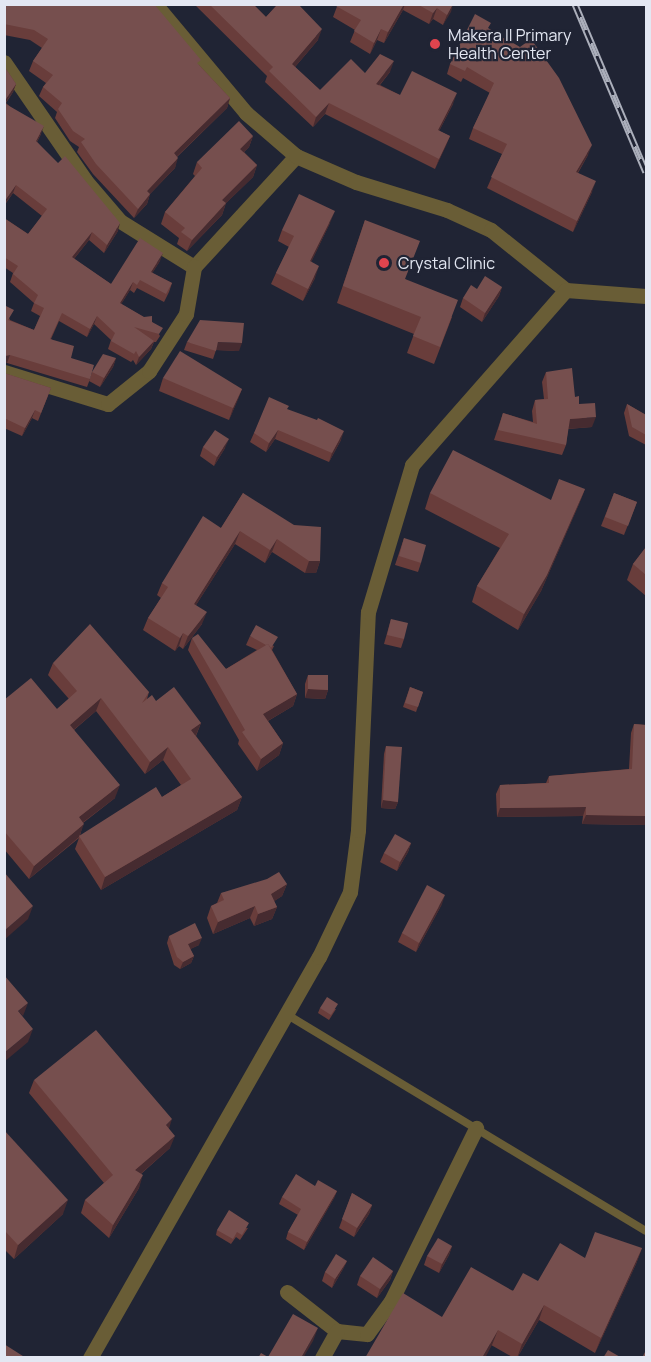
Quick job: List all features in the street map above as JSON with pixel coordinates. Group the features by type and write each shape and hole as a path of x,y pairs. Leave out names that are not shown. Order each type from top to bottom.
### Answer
{"street":[{"path":"155,4 246,113 296,156 356,182 447,210 491,230 566,290 646,296"},
{"path":"4,62 85,180 120,221 194,267"},
{"path":"4,372 108,404 149,370 186,314 194,267 296,156"},
{"path":"90,1358 286,1014 350,892 358,830 368,612 412,465 566,290"},
{"path":"287,1292 338,1331 367,1334 391,1301 476,1128"},
{"path":"322,1358 338,1331"}],"lane":[{"path":"286,1014 646,1231"}],"building":[{"path":"4,4 154,4 201,60 197,63 230,98 174,153 178,158 147,191 150,194 138,209 96,164 81,142 85,139 73,131 58,109 62,103 43,87 53,75 33,61 48,39 34,30 4,24"},
{"path":"209,4 253,4 266,17 278,4 298,4 322,29 292,64 320,90 351,59 365,73 380,54 394,61 376,84 400,95 412,71 457,93 438,130 450,136 439,159 329,103 316,117 269,71 273,67"},
{"path":"338,4 404,4 388,32 381,29 374,43 354,31 361,20 336,6"},
{"path":"417,4 453,4 447,15 437,8 433,13"},
{"path":"475,14 491,23 488,28 520,47 531,39 559,78 592,145 576,172 596,181 577,221 491,177 507,144 473,128 494,83 467,67 465,71 450,64"},
{"path":"4,66 16,84 4,102"},
{"path":"4,103 44,126 36,141 58,163 65,156 120,223 107,245 92,232 72,257 111,284 140,238 163,253 151,272 172,283 166,294 140,280 137,285 133,282 120,303 144,317 152,316 152,322 163,328 159,334 134,327 154,341 139,357 136,351 134,354 111,341 115,333 97,316 90,329 62,313 50,339 74,346 71,358 94,365 90,379 10,355 4,356 4,305 14,310 8,320 34,330 44,308 34,303 38,295 13,274 18,266 4,257 4,218 28,234 47,209 16,185 4,202"},
{"path":"239,121 253,136 240,149 257,165 222,200 226,203 192,240 181,232 185,228 165,212 202,168 197,162"},
{"path":"299,194 335,211 310,261 319,266 308,289 276,273 294,236 282,230"},
{"path":"365,220 420,241 405,279 458,300 440,347 413,336 421,317 343,286"},
{"path":"485,276 502,287 485,313 463,298 471,285 477,289"},
{"path":"200,320 244,323 242,343 218,342 216,351 187,342"},
{"path":"180,351 242,389 233,408 163,378"},
{"path":"103,354 116,358 104,378 92,372"},
{"path":"572,368 575,397 579,396 579,404 595,403 596,417 570,419 566,445 498,430 503,413 537,424 535,400 548,399 546,372"},
{"path":"4,373 51,388 41,413 35,410 25,428 4,418"},
{"path":"269,397 289,406 287,409 317,420 318,418 344,431 332,453 278,430 269,443 254,433"},
{"path":"627,404 646,415 646,435 632,427"},
{"path":"215,430 229,439 217,457 203,447"},
{"path":"453,450 551,500 559,479 585,489 547,575 524,614 477,586 509,534 430,493"},
{"path":"243,493 294,525 321,527 320,561 309,561 277,539 270,550 240,531 194,604 207,612 188,636 183,633 180,638 148,618 168,587 162,583 203,516 221,528"},
{"path":"614,493 637,502 628,526 605,517"},
{"path":"404,538 426,545 421,563 399,556"},
{"path":"646,547 646,575 633,564"},
{"path":"391,619 408,623 404,639 387,635"},
{"path":"90,624 149,692 142,703 152,695 156,701 174,687 201,723 191,730 242,797 105,877 79,836 156,787 162,797 191,779 168,747 150,762 101,698 70,725 120,785 79,817 84,824 34,866 4,831 4,700 31,678 57,709 77,691 53,663"},
{"path":"256,625 278,637 271,648 268,644 250,636"},
{"path":"198,634 226,669 268,644 297,694 263,714 283,743 261,759 242,732 245,730 192,638"},
{"path":"308,675 328,675 328,690 308,689"},
{"path":"410,687 423,692 418,707 405,703"},
{"path":"634,724 646,725 646,816 586,815 586,807 500,808 500,785 549,783 549,776 632,769"},
{"path":"386,746 402,747 398,802 383,800"},
{"path":"395,834 411,843 400,862 384,853"},
{"path":"4,872 33,906 4,931"},
{"path":"279,872 287,884 271,894 277,907 258,914 255,906 218,922 211,906 224,900 221,893 267,879"},
{"path":"427,885 445,895 419,943 402,933"},
{"path":"195,923 202,938 188,944 194,956 183,962 177,957 169,936"},
{"path":"4,975 28,1003 18,1011 33,1029 4,1053"},
{"path":"327,997 338,1004 331,1015 320,1008"},
{"path":"96,1030 172,1119 166,1125 175,1136 135,1170 143,1175 113,1225 85,1200 113,1175 34,1080"},
{"path":"4,1130 68,1200 18,1245 4,1230"},
{"path":"296,1174 315,1186 318,1180 337,1191 307,1242 288,1232 301,1209 282,1197"},
{"path":"352,1193 372,1205 357,1228 342,1219"},
{"path":"229,1210 249,1223 242,1235 237,1232 233,1239 217,1230"},
{"path":"595,1232 642,1248 601,1338 544,1305 522,1344 498,1330 482,1358 365,1358 403,1293 442,1317 471,1267 513,1291 523,1273 538,1281 560,1243 585,1258"},
{"path":"438,1238 452,1246 442,1264 427,1256"},
{"path":"336,1254 347,1261 335,1279 325,1272"},
{"path":"373,1257 393,1271 380,1289 360,1276"},
{"path":"293,1314 318,1328 301,1358 258,1358 261,1353 268,1357"},
{"path":"4,1344 26,1358 4,1358"},
{"path":"608,1350 622,1358 603,1358"}],"railway":[{"path":"575,4 646,172"}],"place":[{"name":"Makera II Primary Health Center","path":"435,44"},
{"name":"Crystal Clinic","path":"384,263"}]}
